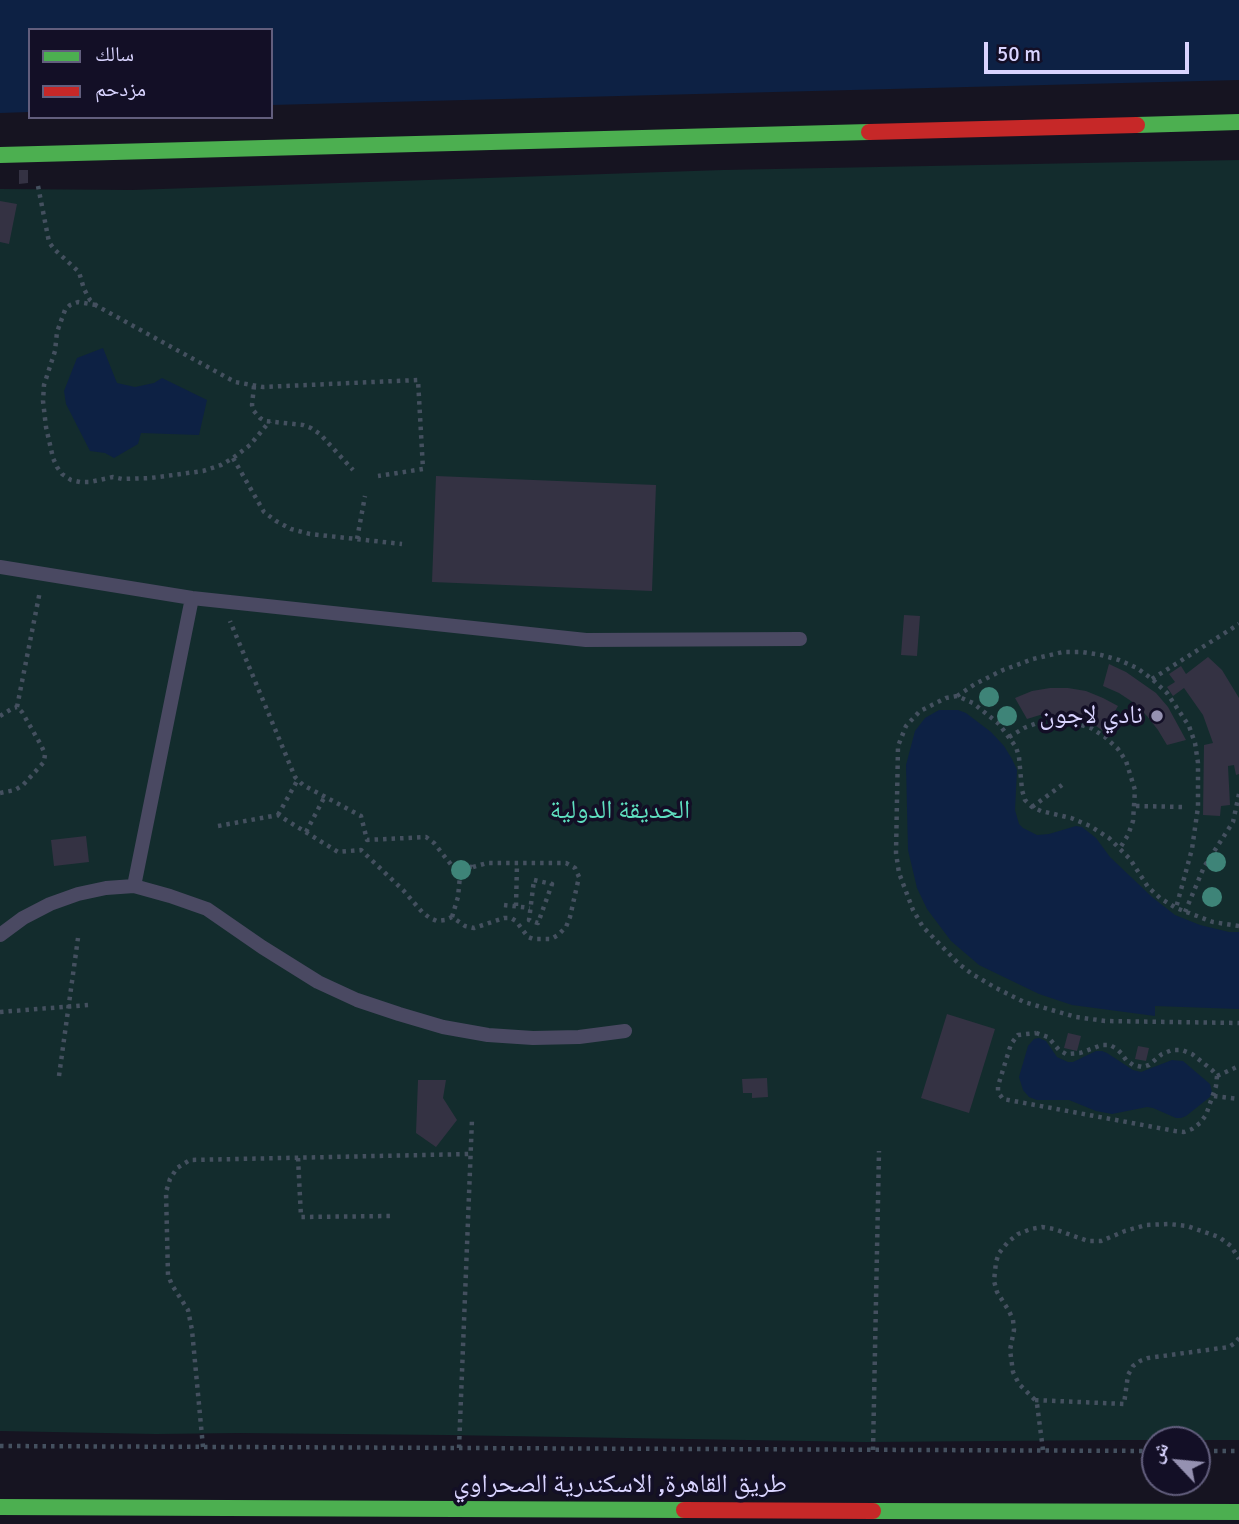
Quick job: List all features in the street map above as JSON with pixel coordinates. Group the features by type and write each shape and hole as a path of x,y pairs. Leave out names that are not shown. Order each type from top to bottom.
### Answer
{"main road":[{"path":"0,155 1239,122"},
{"name":"طريق القاهرة, الاسكندرية الصحراوي","path":"0,1507 1239,1512"}],"lane":[{"path":"0,568 192,598 586,640 800,639"},
{"path":"134,886 192,598"},
{"path":"0,935 23,918 78,894 134,886 206,909 318,982 357,1000 443,1027 488,1035 533,1038 579,1037 625,1031"}],"path":[{"path":"32,154 49,242 79,272 86,295 97,306 235,382 275,387 418,380 423,469 378,476"},
{"path":"97,306 78,302 65,310 44,385 46,427 53,458 62,474 71,480 90,482 113,477 151,478 203,471 233,458 250,445 270,421"},
{"path":"254,386 251,405 260,418 311,428 320,434 353,470"},
{"path":"233,458 264,512 291,529 310,534 402,544"},
{"path":"357,539 365,496"},
{"path":"17,707 43,574"},
{"path":"222,601 293,774 297,781 361,816 368,840 362,850"},
{"path":"1152,679 1239,625"},
{"path":"1176,908 1192,849 1198,807 1195,743 1189,726 1167,693 1137,668 1119,660 1082,652 1063,652 1033,659 1003,670 957,696 946,698 920,711 906,726 898,746 899,873 913,910 923,927 972,974 1024,1002 1076,1017 1105,1021 1239,1023"},
{"path":"957,696 986,712 1016,747 1022,790 1025,800 1032,807 1090,826 1108,838 1130,859 1148,887 1176,908 1213,922 1239,926"},
{"path":"0,716 17,707"},
{"path":"0,793 23,785 44,762 45,754 41,745 17,707"},
{"path":"1009,737 1040,722 1057,721 1091,728 1118,749 1126,761 1135,790 1136,806 1128,835 1120,848"},
{"path":"278,815 297,781"},
{"path":"1032,807 1062,785"},
{"path":"1185,912 1204,867 1236,823 1239,794"},
{"path":"306,832 325,796"},
{"path":"1136,806 1184,807"},
{"path":"218,826 278,815 338,852 362,850 404,890 423,913 436,921 452,917"},
{"path":"368,840 425,837 434,843 460,876 452,917"},
{"path":"452,917 465,926 474,928 511,918 533,940 551,939 566,927 579,877 575,868 566,863 495,863 453,868"},
{"path":"516,906 517,864"},
{"path":"460,876 473,867"},
{"path":"534,880 552,884 538,923 529,920 530,908 534,880"},
{"path":"504,905 530,908"},
{"path":"59,1076 78,938"},
{"path":"0,1012 88,1005"},
{"path":"1022,1034 1042,1034 1066,1054 1110,1045 1133,1065 1142,1067 1156,1061 1162,1054 1182,1050 1192,1054 1217,1076 1214,1096 1206,1115 1200,1123 1184,1132 1006,1101 1000,1096 998,1086 1011,1044 1022,1034"},
{"path":"1217,1076 1239,1066"},
{"path":"1214,1096 1239,1098"},
{"path":"459,1448 472,1119"},
{"path":"873,1450 879,1151"},
{"path":"204,1447 188,1310 168,1275 166,1192 177,1168 190,1160 470,1154"},
{"path":"298,1158 301,1217 391,1216"},
{"path":"1043,1450 1035,1400 1019,1384 1013,1372 1010,1350 1013,1320 996,1292 994,1281 999,1253 1008,1242 1018,1234 1042,1227 1088,1241 1101,1241 1146,1225 1169,1224 1187,1226 1219,1237 1231,1246 1239,1259"},
{"path":"1035,1400 1124,1404 1128,1375 1140,1361 1229,1347 1239,1338"},
{"path":"0,1446 1141,1451"},
{"path":"1211,1451 1239,1451"}],"green space":[{"name":"الحديقة الدولية","path":"1239,160 1239,1440 1211,1440 1211,1426 1141,1426 1141,1440 866,1442 0,1431 0,189 132,190 723,170"}],"water":[{"path":"0,0 1239,0 1239,80 273,105 273,28 28,28 28,112 0,113"},
{"path":"103,348 117,383 135,387 154,383 162,378 207,400 199,435 141,433 138,444 114,458 105,453 90,451 66,404 64,391 77,358"},
{"path":"939,710 966,713 1004,746 1017,770 1015,810 1023,828 1037,835 1082,827 1096,838 1110,857 1152,897 1175,915 1200,925 1239,932 1239,1009 1155,1006 1155,1016 1072,1005 1039,994 979,965 951,941 927,909 917,888 908,850 906,765 915,731 925,718"},
{"path":"1034,1039 1046,1041 1057,1057 1068,1062 1096,1051 1107,1053 1133,1070 1141,1072 1172,1060 1183,1061 1210,1084 1212,1092 1210,1097 1181,1118 1147,1107 1112,1114 1096,1111 1069,1100 1037,1100 1029,1097 1023,1090 1019,1077 1028,1046"}],"building":[{"path":"19,170 28,170 28,183 19,184"},
{"path":"0,201 17,204 9,244 0,242"},
{"path":"436,476 656,485 652,591 432,582"},
{"path":"904,615 920,616 917,656 901,655"},
{"path":"1208,657 1222,670 1239,698 1239,774 1236,775 1234,765 1228,766 1230,805 1221,806 1220,816 1203,815 1204,745 1213,743 1203,715 1184,688 1173,696 1167,687 1175,682 1169,674 1181,666 1186,674"},
{"path":"1109,664 1126,672 1156,693 1168,707 1186,740 1167,745 1147,716 1134,703 1103,686"},
{"path":"1050,688 1086,691 1118,706 1103,731 1092,723 1066,715 1040,715 1027,719 1015,698"},
{"path":"86,836 89,862 54,866 51,840"},
{"path":"947,1014 995,1029 969,1113 921,1098"},
{"path":"1068,1033 1081,1036 1077,1051 1064,1048"},
{"path":"1138,1046 1149,1048 1146,1061 1135,1059"},
{"path":"767,1078 768,1097 752,1098 752,1093 743,1093 742,1079"},
{"path":"418,1080 446,1080 443,1098 457,1120 436,1147 416,1133"}],"traffic: fast":[{"path":"1137,125 1239,122"},
{"path":"0,155 869,132"},
{"path":"0,1507 684,1510"},
{"path":"873,1511 1239,1512"}],"traffic: jam":[{"path":"869,132 1137,125"},
{"path":"684,1510 873,1511"}],"place":[{"name":"نادي لاجون","path":"1157,716"}]}
